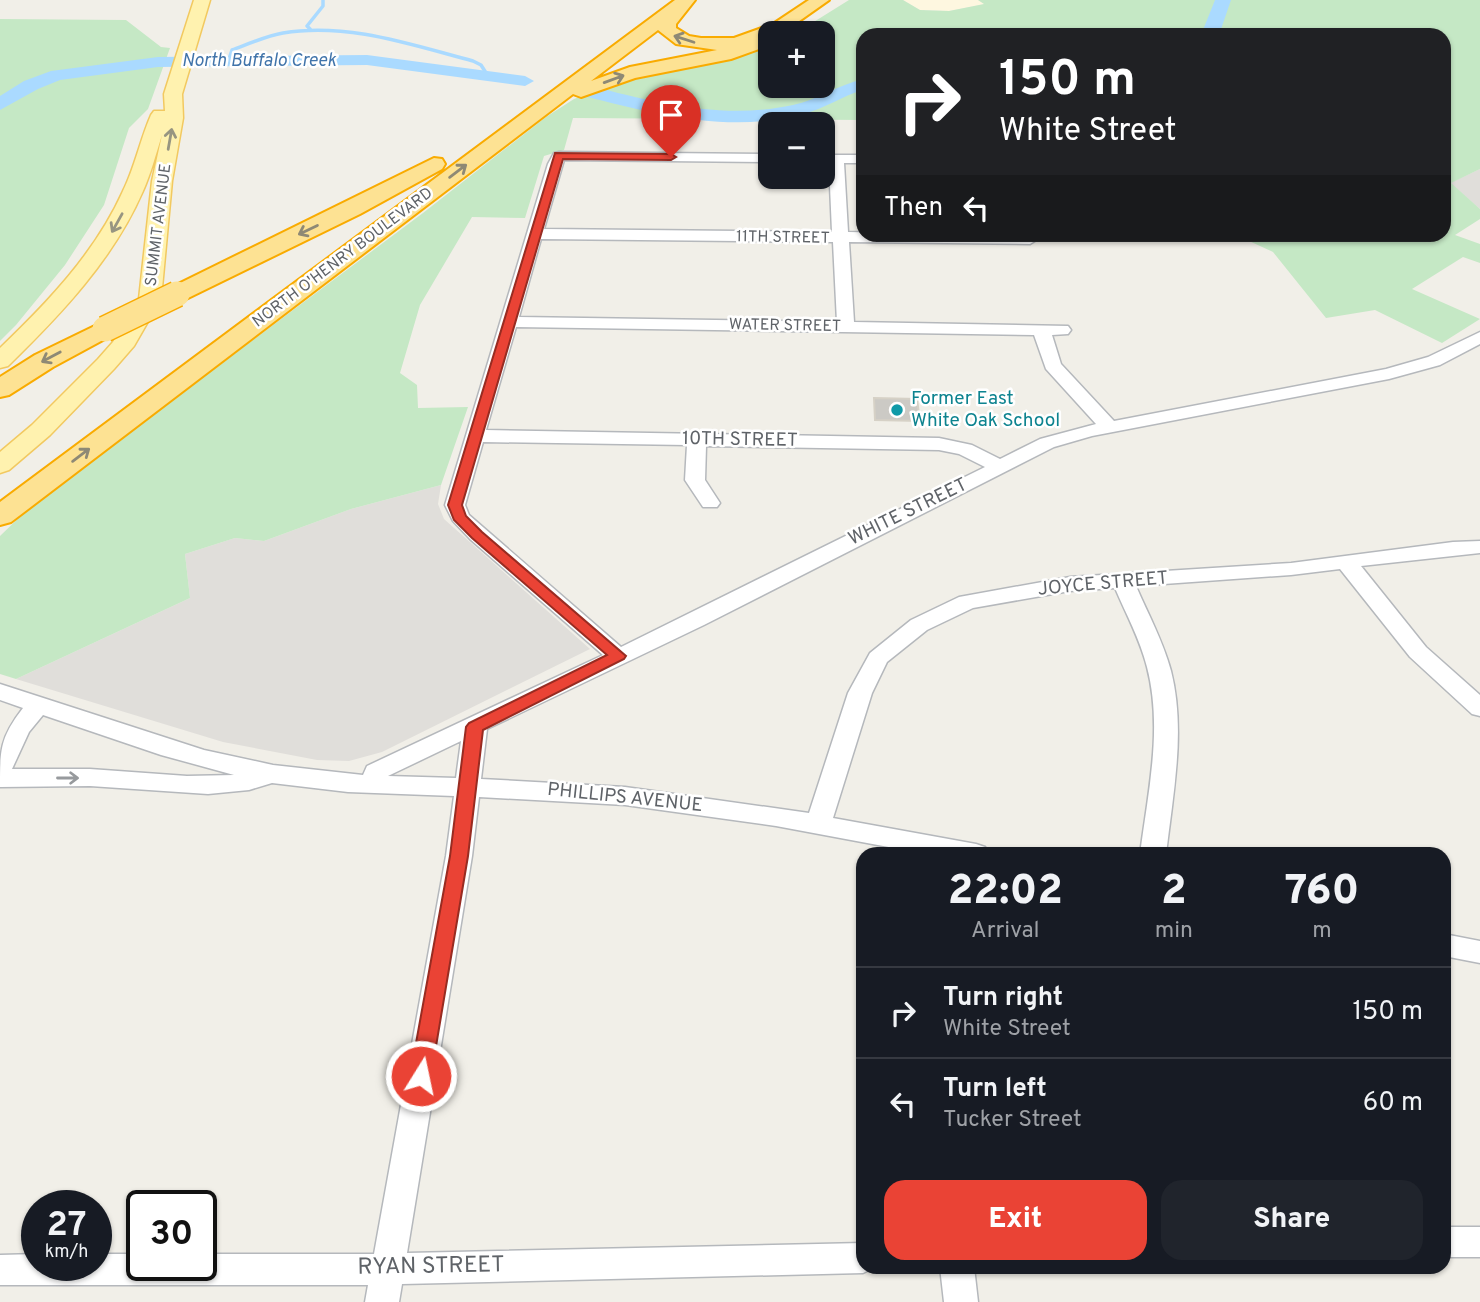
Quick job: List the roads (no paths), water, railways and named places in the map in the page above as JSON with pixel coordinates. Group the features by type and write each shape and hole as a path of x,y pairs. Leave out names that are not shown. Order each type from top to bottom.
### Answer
{"highway":[{"name":"NORTH O'HENRY BOULEVARD","path":"13,494 529,105 660,0"},
{"name":"NORTH O'HENRY BOULEVARD","path":"529,105 687,0"},
{"path":"687,0 667,23 667,30 674,37 685,41 709,45 746,43 758,39 818,3 838,0"},
{"path":"798,21 818,3"},
{"path":"529,105 585,90 630,73 731,53 758,43"},
{"name":"NORTH O'HENRY BOULEVARD","path":"0,389 44,361 105,329 352,209 439,160 13,494 0,516"},
{"path":"0,522 13,494"}],"main road":[{"name":"SUMMIT AVENUE","path":"0,465 41,430 106,364 122,345 150,299 162,181 174,118 173,94 202,0"},
{"name":"SUMMIT AVENUE","path":"0,361 41,321 84,272 114,230 134,190 158,116 173,94"},
{"path":"0,439 63,397 106,364"}],"street":[{"path":"618,656 460,517 455,505 559,156 758,158"},
{"path":"835,159 856,159"},
{"path":"833,189 840,239 846,327"},
{"name":"11TH STREET","path":"535,234 856,239"},
{"name":"WATER STREET","path":"508,322 1062,330"},
{"path":"1041,329 1052,365 1076,394 1110,427"},
{"name":"WHITE STREET","path":"372,783 376,772 696,620 1046,443 1110,427 1389,374 1434,361 1480,337"},
{"name":"10TH STREET","path":"475,436 939,444 965,449 1000,467"},
{"path":"697,439 695,480 710,503"},
{"name":"JOYCE STREET","path":"818,824 860,693 878,659 919,625 967,602 1070,584 1123,582 1346,562 1480,547"},
{"path":"1346,562 1418,652 1480,708"},
{"path":"1123,582 1148,639 1162,682 1164,764 1154,847"},
{"name":"PHILLIPS AVENUE","path":"0,692 209,759 271,774 372,783 636,797 818,824 939,847"},
{"path":"0,769 19,728 39,705"},
{"path":"382,1302 459,856 475,727"},
{"name":"PHILLIPS AVENUE","path":"0,778 98,778 227,784 251,781 271,774"},
{"path":"1451,946 1480,952"},
{"path":"1451,1242 1480,1242"},
{"name":"RYAN STREET","path":"0,1270 387,1269 856,1258"},
{"path":"958,1274 961,1302"}],"waterway":[{"path":"310,29 307,26 323,6 323,0"},
{"name":"North Buffalo Creek","path":"1213,28 1223,0"},
{"path":"229,59 232,50 270,36 307,30 331,30 403,42 473,61 481,65 488,76"},
{"name":"North Buffalo Creek","path":"0,104 31,85 57,75 158,62 367,60 525,81"},
{"name":"North Buffalo Creek","path":"591,92 667,110 747,117 798,110 856,86"}],"place":[{"name":"Former East White Oak School","path":"897,410"}]}
